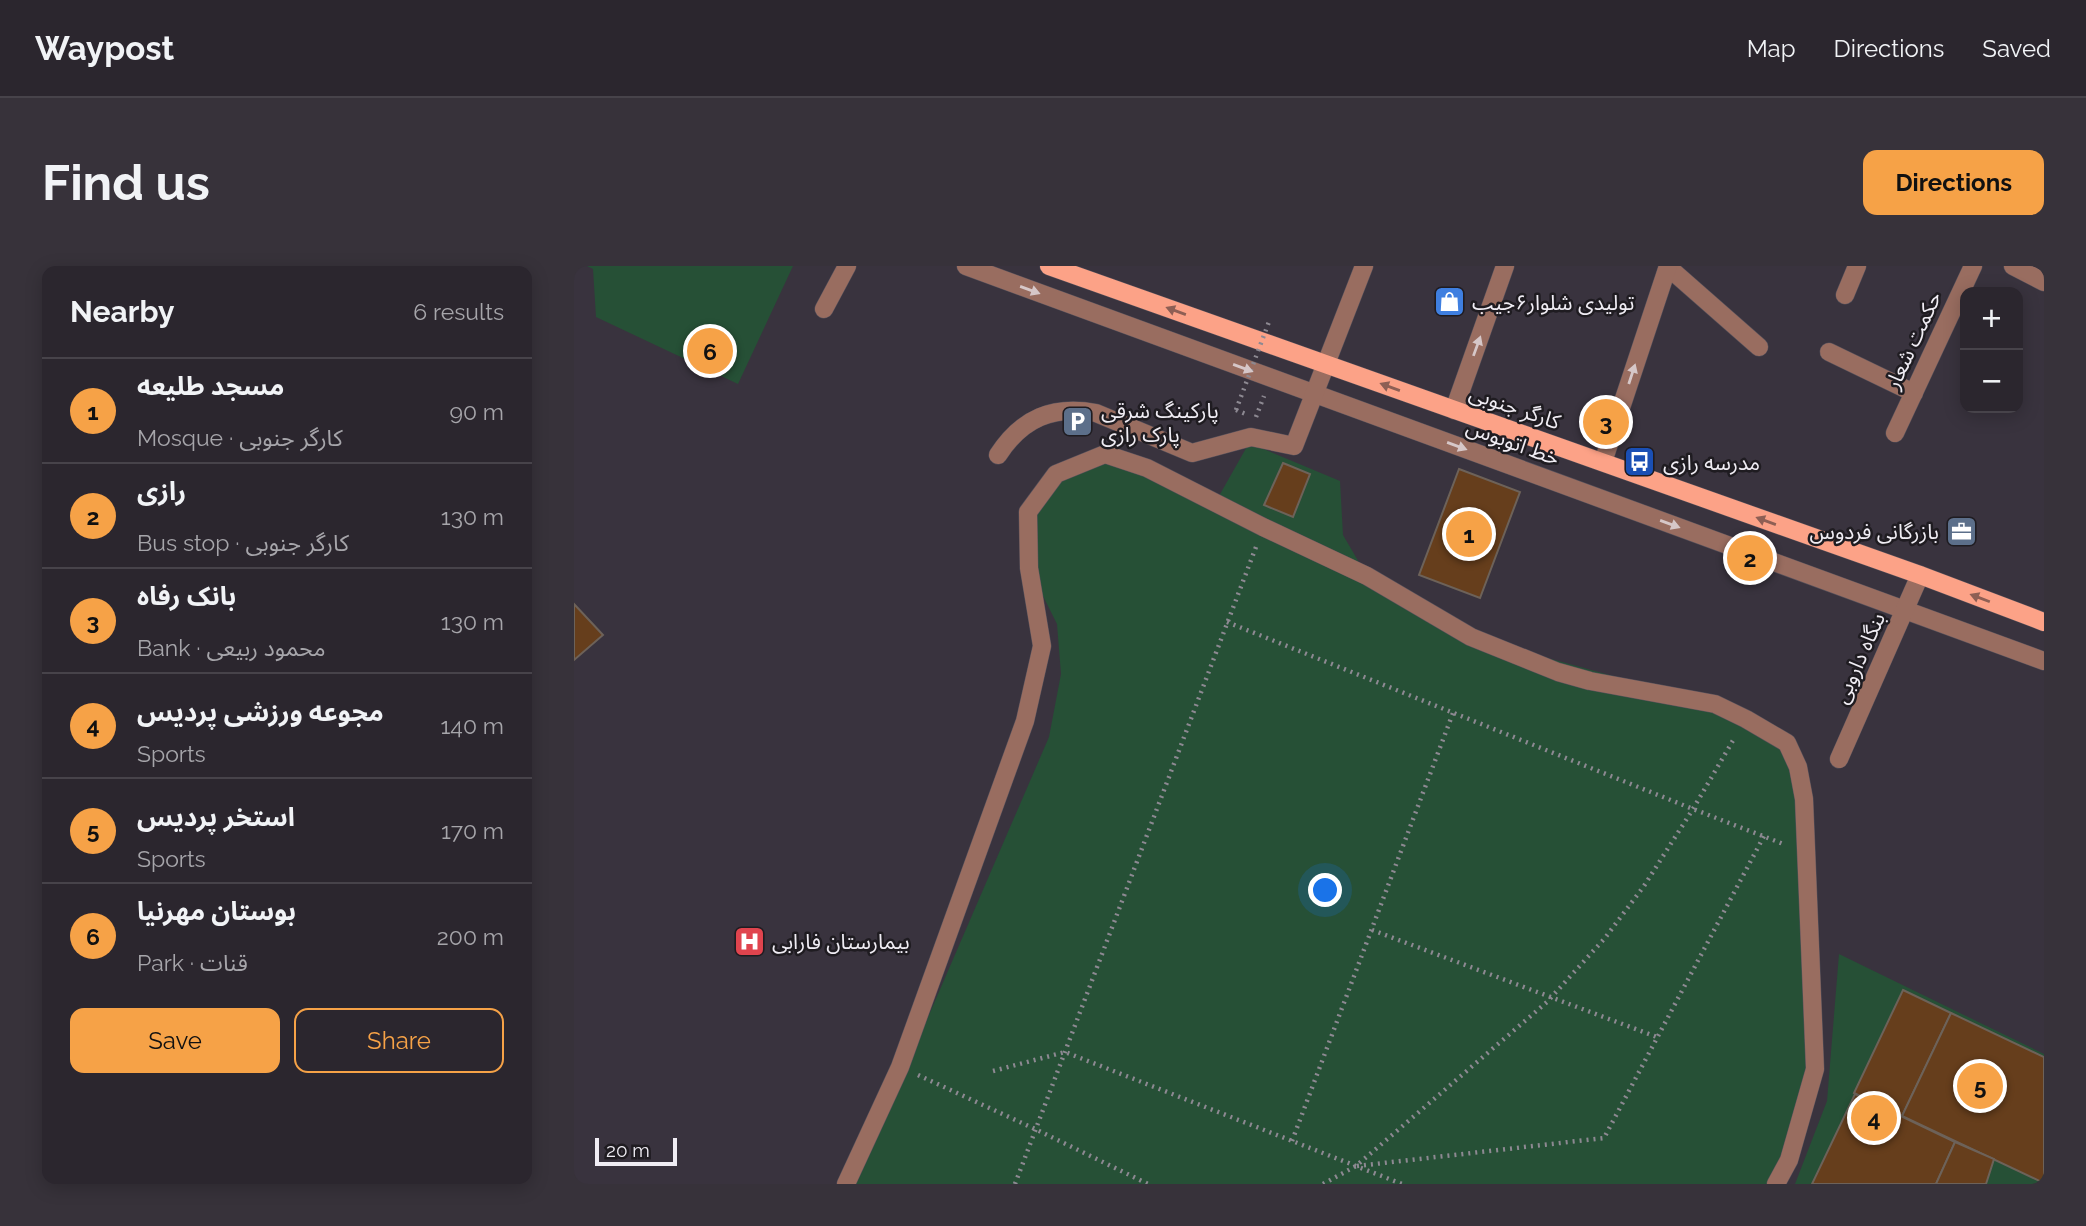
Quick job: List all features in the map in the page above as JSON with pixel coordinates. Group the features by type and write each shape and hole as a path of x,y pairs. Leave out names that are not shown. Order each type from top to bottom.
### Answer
{"main road":[{"name":"کارگر جنوبی","path":"1049,266 1920,575 2044,622"}],"street":[{"path":"824,309 847,266"},
{"name":"خط اتوبوس","path":"966,266 2044,661"},
{"path":"999,455 1007,442 1032,421 1047,414 1080,410 1096,413 1192,453 1251,437 1294,446 1364,266"},
{"path":"1454,410 1505,266"},
{"path":"1845,295 1857,266"},
{"name":"حکمت شعار","path":"1895,433 1973,266"},
{"path":"2013,266 2043,278"},
{"path":"1603,462 1668,267 1759,347"},
{"path":"1829,352 1914,393"},
{"path":"846,1184 900,1067 1025,721 1042,646 1029,568 1028,512 1056,474 1104,454 1147,468 1367,576 1471,637 1558,672 1590,681 1715,704 1787,743 1798,766 1804,799 1815,1069 1788,1160 1776,1184"},
{"name":"بنگاه داروبی","path":"1839,759 1920,575"}],"path":[{"path":"1236,410 1270,319"},
{"path":"1014,1184 1263,527"},
{"path":"1227,622 1806,852"},
{"path":"1292,1141 1453,713"},
{"path":"1323,1184 1356,1166 1550,997 1605,938 1693,809 1746,719"},
{"path":"1356,1166 1604,1138 1764,836"},
{"path":"1372,930 1657,1037"},
{"path":"993,1071 1065,1052 1402,1184"},
{"path":"900,1067 1148,1184"}],"green space":[{"path":"587,266 793,266 738,384 596,317 593,269"},
{"path":"1249,443 1340,481 1343,535 1367,576 1471,637 1715,704 1787,743 1808,885 1815,1069 1782,1184 856,1184 1049,737 1061,674 1057,624 1029,568 1028,512 1056,474 1105,454 1219,496"},
{"path":"1839,954 2044,1054 2044,1184 1795,1184 1827,1101"}],"building":[{"path":"1283,463 1310,474 1293,517 1264,505"},
{"path":"1459,469 1520,492 1480,598 1419,575"},
{"path":"574,604 603,635 574,660"},
{"path":"1903,990 1951,1013 1902,1116 1854,1093"},
{"path":"1951,1013 2044,1057 2044,1183 1902,1116"},
{"path":"1855,1094 1955,1142 1936,1184 1812,1184"},
{"path":"1955,1142 1994,1159 1986,1184 1936,1184"}],"place":[{"name":"تولیدی شلوار۶جیب","path":"1449,302"},
{"name":"بوستان مهرنیا","path":"710,351"},
{"name":"پارکینگ شرقی پارک رازی","path":"1078,422"},
{"name":"بانک رفاه","path":"1606,422"},
{"name":"مدرسه رازی","path":"1640,462"},
{"name":"بازرگانی فردوس","path":"1962,531"},
{"name":"مسجد طلیعه","path":"1469,534"},
{"name":"رازی","path":"1750,558"},
{"name":"بیمارستان فارابی","path":"749,941"},
{"name":"استخر پردیس","path":"1980,1086"},
{"name":"مجوعه ورزشی پردیس","path":"1874,1118"}]}
